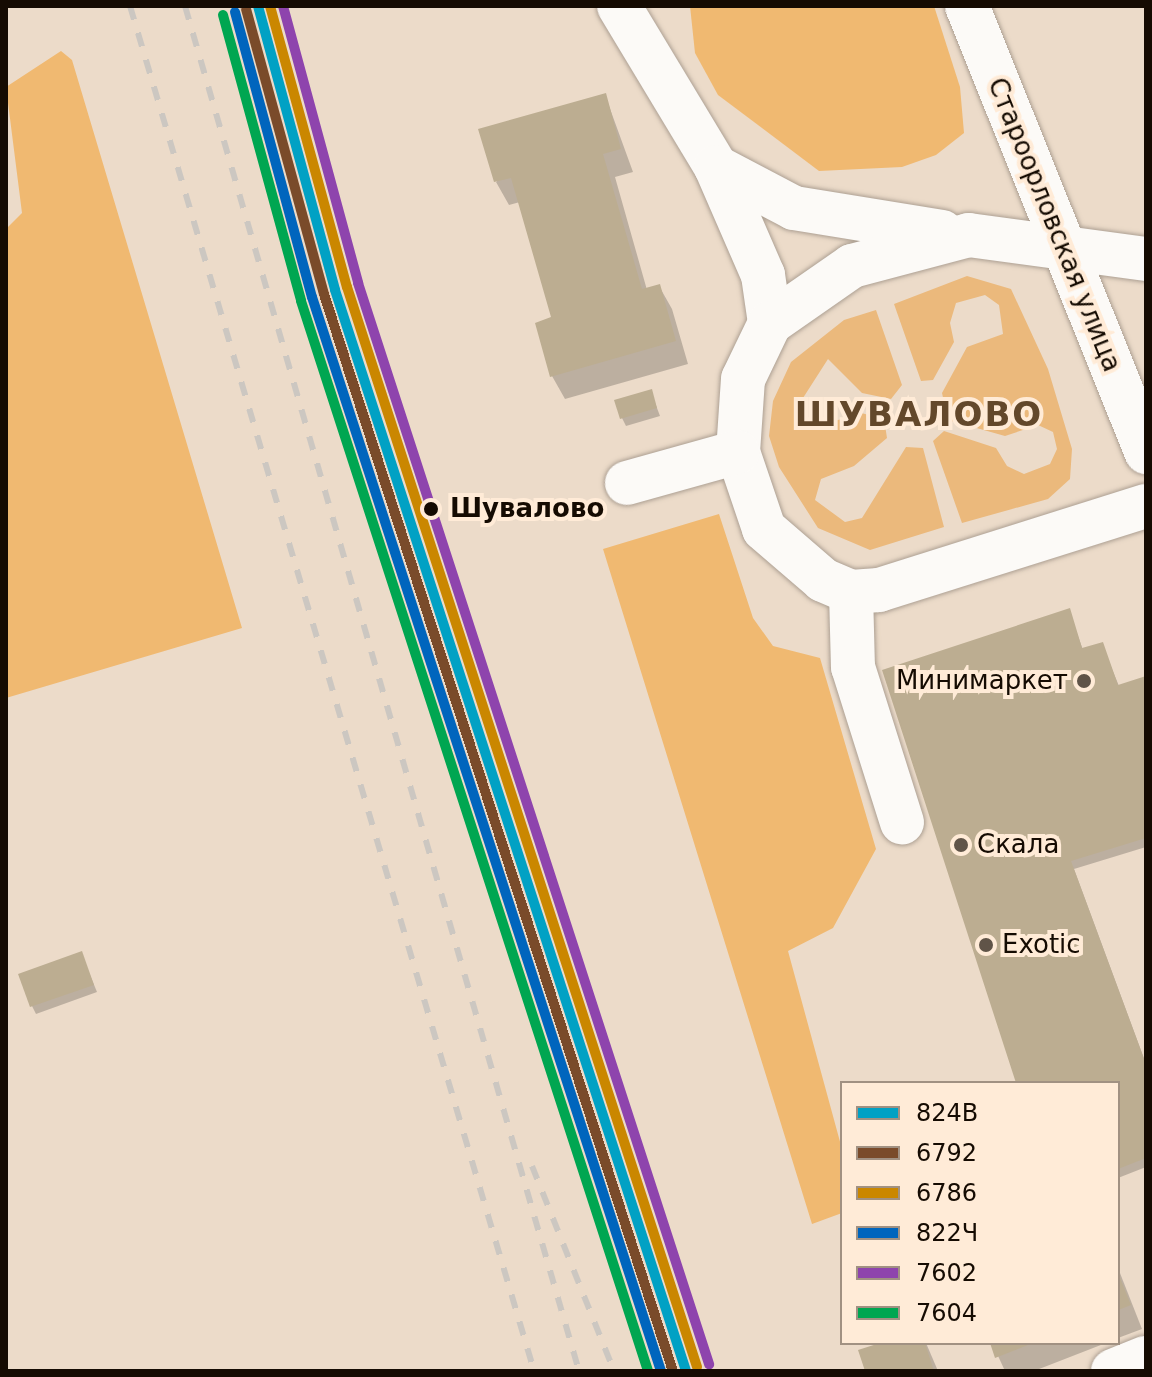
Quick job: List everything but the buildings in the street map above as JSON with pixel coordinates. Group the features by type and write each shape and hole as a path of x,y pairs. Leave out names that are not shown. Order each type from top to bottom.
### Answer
{"street":[{"path":"619,6 716,167 763,275 770,323"},
{"name":"Староорловская улица","path":"967,6 1062,245 1145,441"},
{"path":"716,167 794,208 1146,259"},
{"path":"969,235 852,266 770,323 743,379 738,452 764,529 823,580 851,592 879,590 1146,506"},
{"path":"627,483 738,452"},
{"path":"851,592 853,667 902,822"},
{"path":"1113,1371 1146,1358"}],"shaded area":[{"path":"690,6 934,6 960,87 964,133 936,155 902,167 819,171 718,95 695,53"},
{"path":"61,51 72,60 242,628 6,698 6,229 22,213 6,87"},
{"path":"967,276 1011,289 1048,369 1072,449 1070,479 1048,499 962,523 933,441 944,431 996,448 1007,466 1024,474 1050,464 1057,449 1053,432 1038,425 1005,436 948,420 942,393 967,347 1003,334 999,305 985,295 956,303 950,323 954,342 933,380 921,381 894,304"},
{"path":"876,310 902,385 891,399 862,393 828,359 803,398 807,420 816,424 843,419 850,410 884,419 887,438 854,466 821,479 815,500 845,522 862,518 906,447 923,448 944,527 870,550 818,528 779,467 769,436 773,401 791,362 844,320"},
{"path":"719,514 753,618 773,646 820,658 876,849 833,928 788,951 840,1142 840,1214 812,1224 603,549"}],"railway":[{"path":"130,6 534,1371"},
{"path":"185,6 579,1371"},
{"path":"532,1166 614,1371"}],"transit line":[{"name":"824В","path":"258,6 335,290 686,1371"},
{"name":"6786","path":"270,6 347,287 697,1367"},
{"name":"7602","path":"283,6 358,283 709,1364"},
{"name":"6792","path":"246,9 324,294 673,1371"},
{"name":"822Ч","path":"235,12 312,297 661,1371"},
{"name":"7604","path":"223,15 301,301 648,1371"}],"place":[{"name":"Шувалово","path":"431,509"},
{"name":"Минимаркет","path":"1084,681"},
{"name":"Скала","path":"961,845"},
{"name":"Exotic","path":"986,945"}],"district":[{"name":"ШУВАЛОВО","path":"919,415"}]}
